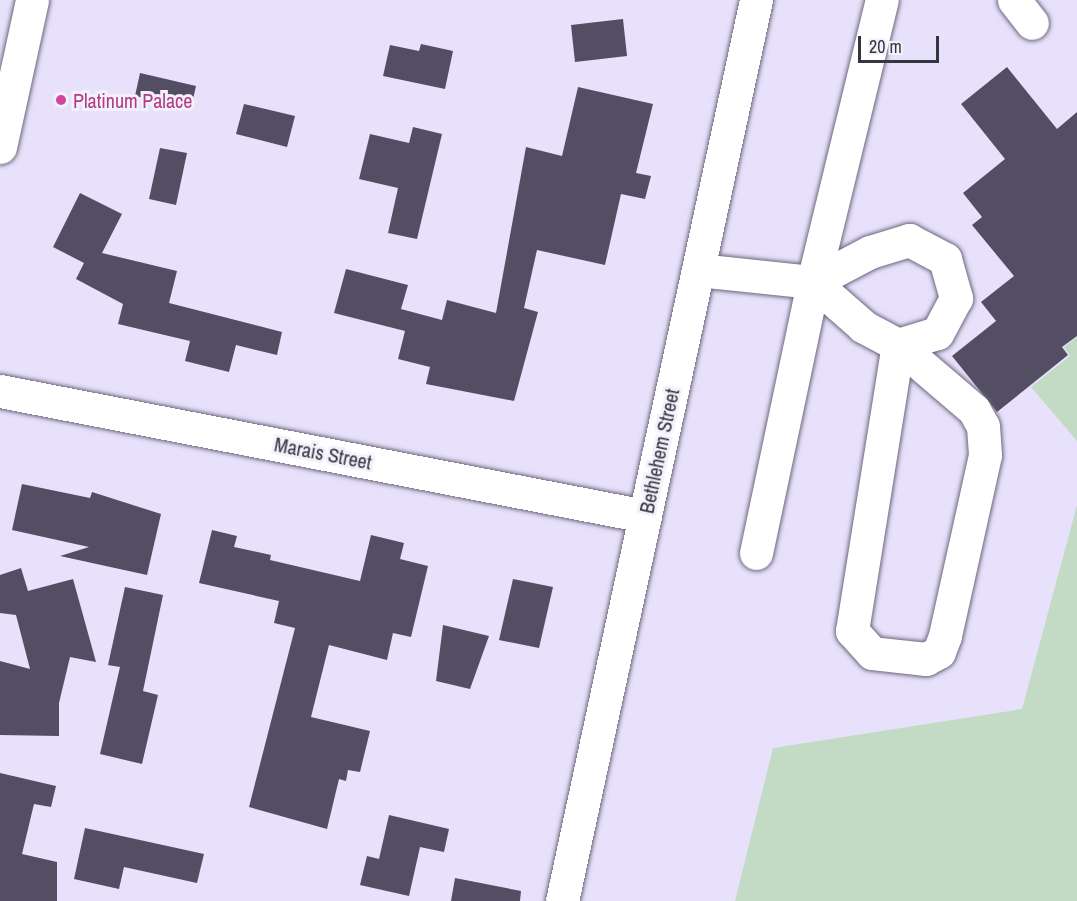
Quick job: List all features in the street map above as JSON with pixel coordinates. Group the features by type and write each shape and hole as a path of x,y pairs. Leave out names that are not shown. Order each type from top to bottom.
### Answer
{"main road":[{"path":"0,147 32,0"},
{"name":"Bethlehem Street","path":"562,901 756,0"},
{"path":"756,553 813,282 882,0"},
{"path":"698,270 813,282 870,252 909,240 945,259 956,298 937,333 898,345"},
{"path":"813,282 863,326 898,345 974,410 983,426 985,454 945,636 939,652 926,659 872,653 852,631 898,345"},
{"name":"Marais Street","path":"0,391 645,516"}],"green space":[{"path":"1077,337 1077,441 1031,387 1070,356 1064,347"},
{"path":"1077,505 1077,901 735,901 773,748 1022,709"}],"building":[{"path":"623,19 627,56 575,62 571,25"},
{"path":"421,44 453,51 445,89 383,76 390,45 419,51"},
{"path":"1007,67 1057,129 1077,112 1077,336 1062,347 1068,355 997,412 952,356 996,321 981,302 1014,276 972,225 982,217 963,193 1005,159 961,104"},
{"path":"140,73 196,86 191,108 135,96"},
{"path":"578,87 653,104 636,173 651,176 645,199 621,194 605,265 537,250 524,308 538,312 514,401 426,384 430,367 398,359 405,331 334,313 346,269 408,285 401,309 442,320 447,300 496,313 526,147 562,156"},
{"path":"244,104 295,116 287,147 236,134"},
{"path":"413,127 442,134 417,239 388,233 398,188 359,179 370,134 409,143"},
{"path":"160,148 187,153 176,205 149,199"},
{"path":"80,193 122,214 102,253 177,271 169,303 282,332 277,355 236,345 229,372 185,361 190,341 118,324 123,304 76,279 84,263 53,247"},
{"path":"22,484 90,498 92,492 161,514 147,575 60,556 89,547 12,530"},
{"path":"212,530 237,536 234,547 271,555 270,560 360,581 371,535 404,543 400,559 428,566 411,637 393,633 387,660 329,645 311,717 370,731 360,772 348,770 346,781 339,779 327,829 249,807 295,628 274,623 279,601 199,583"},
{"path":"21,568 28,591 73,579 96,662 70,657 59,703 59,736 0,735 0,661 30,669 16,615 0,613 0,575"},
{"path":"513,579 553,587 539,648 499,640"},
{"path":"125,587 163,595 143,691 158,695 142,764 100,754 120,667 108,665"},
{"path":"443,625 489,636 470,689 436,681"},
{"path":"0,773 56,786 51,807 34,804 22,854 57,862 57,901 0,901"},
{"path":"389,815 449,829 444,852 420,847 409,896 360,885 367,856 379,859"},
{"path":"85,828 204,854 197,883 124,867 119,889 74,879"},
{"path":"455,878 521,891 520,901 451,901"}],"place":[{"name":"Platinum Palace","path":"61,100"}]}
